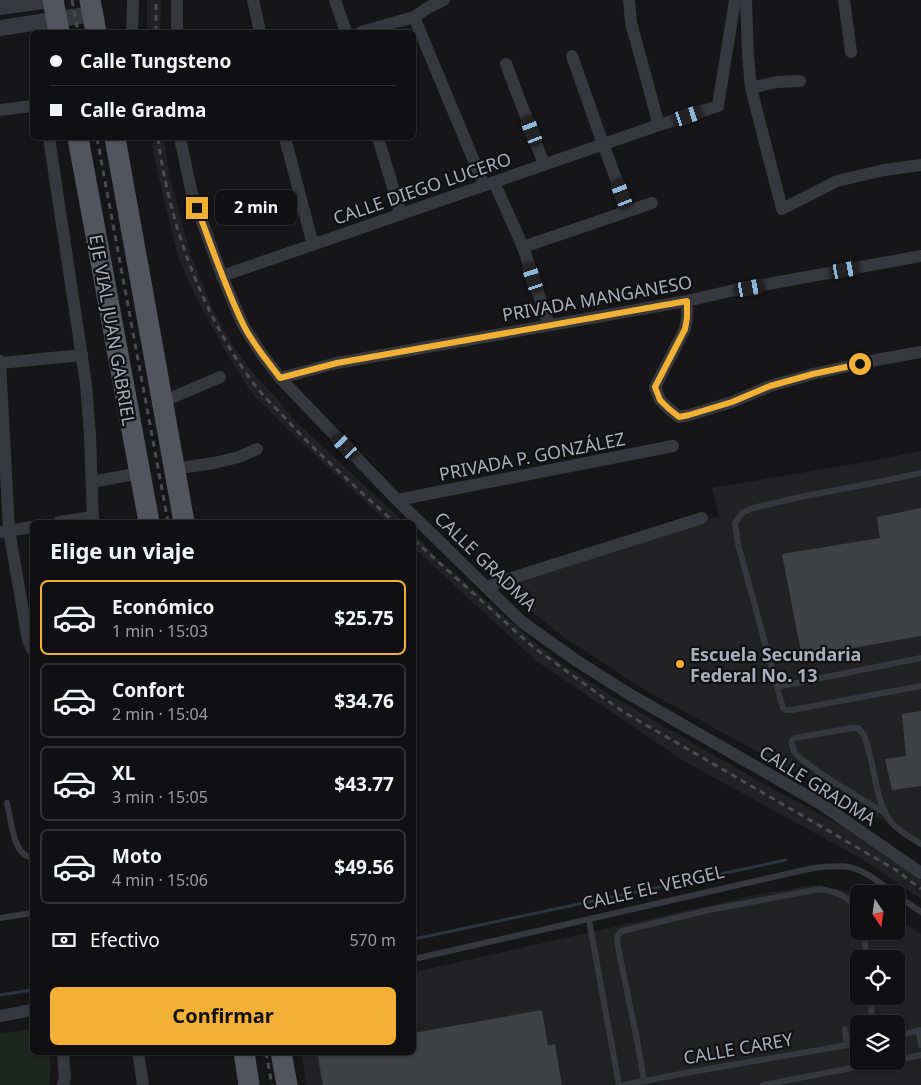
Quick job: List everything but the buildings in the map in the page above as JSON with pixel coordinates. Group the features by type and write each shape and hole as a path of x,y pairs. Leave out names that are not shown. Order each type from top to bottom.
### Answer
{"main road":[{"name":"EJE VIAL JUAN GABRIEL","path":"78,140 148,520"},
{"name":"EJE VIAL JUAN GABRIEL","path":"115,140 184,520"},
{"path":"244,1055 249,1085"},
{"path":"282,1055 288,1085"}],"street":[{"path":"132,0 132,30"},
{"path":"177,0 177,30"},
{"path":"254,0 260,30"},
{"path":"368,30 414,17 444,0"},
{"path":"629,0 631,23 659,125"},
{"name":"CALLE DIEGO LUCERO","path":"222,276 544,164 718,106 735,0"},
{"path":"746,0 751,88 782,209 837,181 884,170 921,165"},
{"path":"844,0 851,52"},
{"path":"340,3 346,30"},
{"path":"0,7 93,16"},
{"path":"0,28 32,28 54,13"},
{"path":"414,17 489,184 523,247 549,325"},
{"path":"572,56 628,211"},
{"path":"506,64 544,164"},
{"path":"751,88 777,82 800,81"},
{"path":"0,110 30,106"},
{"path":"49,140 87,393 93,520"},
{"name":"CALLE GRADMA","path":"180,140 192,194 222,276 243,325 260,353 280,378 397,500 522,622 577,661 629,694 821,804 921,873"},
{"path":"286,140 312,245"},
{"path":"379,140 401,214"},
{"path":"523,247 652,203"},
{"name":"PRIVADA MANGANESO","path":"280,378 337,363 687,301 730,291 921,256"},
{"path":"687,301 685,329 655,387 660,400 679,417 732,402 770,386 813,374 921,352"},
{"path":"30,644 5,531 0,362 82,356"},
{"path":"162,402 220,377"},
{"name":"PRIVADA P. GONZÁLEZ","path":"397,500 674,446"},
{"path":"174,469 214,463 239,457 258,449"},
{"path":"92,482 140,473"},
{"path":"487,587 702,518"},
{"path":"5,531 30,527"},
{"path":"0,1016 30,1010"},
{"path":"63,1055 65,1078 63,1085"},
{"path":"138,1055 143,1085"}],"lane":[{"path":"921,473 753,508 742,513 735,523 738,544 783,708 792,710 921,686"},
{"path":"776,687 921,658"},
{"path":"885,812 832,781 802,760 795,753 792,741 795,738 858,728 865,736 879,796 885,812 892,823 921,844"},
{"path":"8,803 17,845 22,852 30,857"},
{"name":"CALLE EL VERGEL","path":"416,959 813,868 848,867 858,870 882,885"},
{"path":"644,1081 616,939 618,934 638,926 716,908 820,890 845,896 850,901"},
{"name":"CALLE EL VERGEL","path":"905,900 921,912"},
{"path":"0,918 30,913"},
{"path":"589,920 619,1085"},
{"path":"845,1029 847,1045"},
{"path":"905,1034 920,1031 921,1045"},
{"name":"CALLE CAREY","path":"624,1085 850,1044"},
{"path":"905,1058 921,1055"},
{"path":"763,1085 850,1068"}],"shaded area":[{"path":"147,0 161,0 160,30 147,30"},
{"path":"152,140 164,140 169,175 191,256 213,310 232,344 251,371 274,395 292,418 402,520 385,520 253,395 225,351 194,293 178,257 153,153"},
{"path":"921,451 921,841 648,692 562,636 499,585 719,516 712,488"},
{"path":"416,535 433,554 558,661 610,695 848,830 921,880 921,899 905,888 905,885 900,885 862,859 682,760 535,660 416,550"},
{"path":"814,885 850,892 850,940 905,940 905,924 921,934 921,1085 307,1085 301,1055 416,1055 416,972 744,897"},
{"path":"30,1029 30,1055 49,1055 51,1067 49,1085 0,1085 0,1034"}],"waterway":[{"path":"416,939 786,860"},
{"path":"0,995 30,990"}],"railway":[{"path":"72,0 78,30"},
{"path":"156,0 156,30"},
{"path":"97,140 168,520"},
{"path":"158,140 163,171 180,237 192,270 221,333 261,393 338,471 392,520"},
{"path":"416,542 533,647 622,711 896,870 921,889"},
{"path":"267,1055 272,1085"}],"place":[{"name":"Escuela Secundaria Federal No. 13","path":"680,664"}],"route":[{"path":"197,208 222,276 243,325 260,353 280,378 337,363 687,301 685,329 655,387 660,400 679,417 732,402 770,386 860,364"}]}
